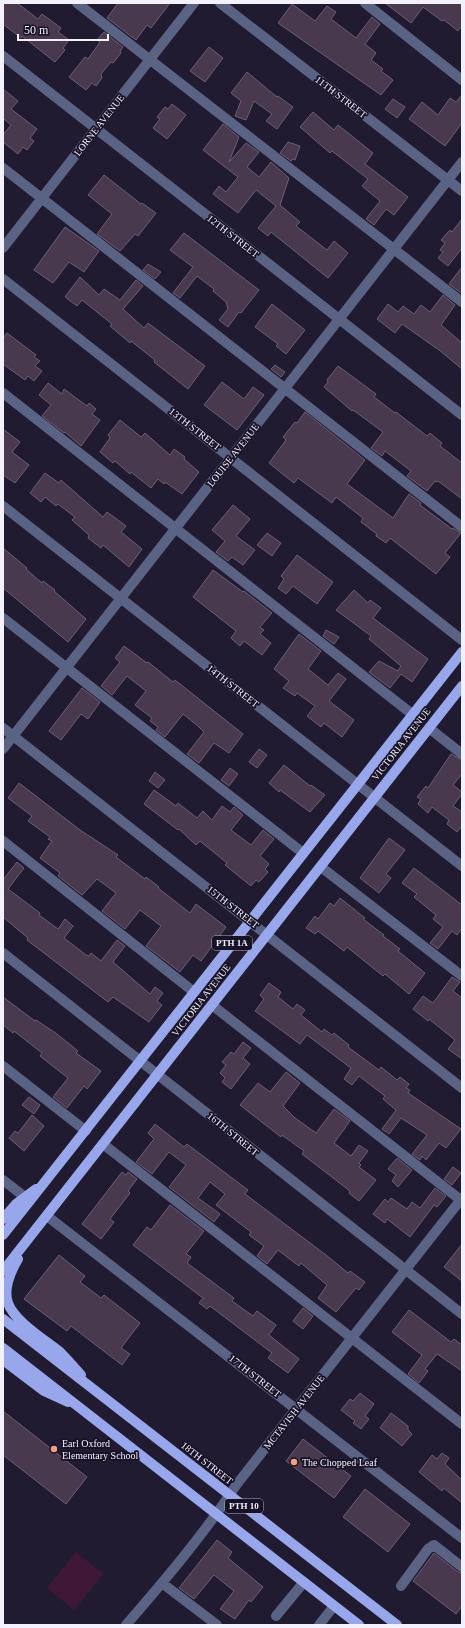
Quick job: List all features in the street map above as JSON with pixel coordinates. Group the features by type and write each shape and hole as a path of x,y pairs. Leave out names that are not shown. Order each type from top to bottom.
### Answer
{"main road":[{"name":"VICTORIA AVENUE","path":"27,1199 50,1176 86,1131 140,1060 462,652"},
{"name":"VICTORIA AVENUE","path":"3,1271 462,686"},
{"path":"3,1219 27,1199"},
{"path":"3,1235 27,1199"},
{"path":"31,1236 16,1262 9,1279 7,1289 8,1303 14,1313 23,1322 69,1361 91,1388"},
{"name":"18TH STREET","path":"3,1319 397,1625"},
{"name":"PTH 10","path":"3,1348 360,1625"},
{"path":"3,1360 54,1396 77,1405"}],"street":[{"path":"77,3 462,302"},
{"name":"LORNE AVENUE","path":"3,248 194,3"},
{"name":"11TH STREET","path":"220,3 462,191"},
{"path":"365,3 462,80"},
{"name":"12TH STREET","path":"3,56 462,415"},
{"name":"LOUISE AVENUE","path":"3,749 462,162"},
{"path":"3,168 462,527"},
{"name":"13TH STREET","path":"3,279 462,640"},
{"path":"3,394 412,714"},
{"name":"14TH STREET","path":"3,506 462,866"},
{"path":"3,618 303,853"},
{"name":"15TH STREET","path":"3,728 268,934 462,1088"},
{"path":"429,728 462,754"},
{"path":"3,841 194,992"},
{"path":"321,867 462,976"},
{"name":"16TH STREET","path":"3,953 158,1074 405,1271 462,1314"},
{"path":"212,1006 462,1200"},
{"path":"3,1066 86,1131"},
{"path":"103,1144 462,1424"},
{"path":"3,1180 27,1199"},
{"name":"MCTAVISH AVENUE","path":"126,1625 162,1583 296,1408 462,1200"},
{"name":"17TH STREET","path":"47,1216 462,1538"},
{"path":"401,1586 428,1549 434,1545 462,1567"},
{"path":"276,1616 304,1582"},
{"path":"162,1583 217,1625"},
{"path":"319,1625 334,1606"}],"shaded area":[{"path":"76,1552 103,1574 74,1610 47,1588"}],"building":[{"path":"3,3 17,3 38,19 42,14 61,28 58,32 69,40 63,48 65,50 55,62 22,36 21,38 3,24"},
{"path":"118,3 170,3 151,28 147,25 136,40 107,18"},
{"path":"385,3 462,3 462,25 458,31 423,7 411,23"},
{"path":"292,4 315,21 327,6 336,12 331,19 356,38 372,17 380,24 365,44 376,53 371,60 383,69 381,71 393,80 381,95 278,23"},
{"path":"104,32 123,47 120,51 121,53 113,63 111,62 101,74 102,78 96,86 92,83 86,90 69,77 85,57 88,59 100,42 97,40"},
{"path":"209,47 223,58 205,82 190,71"},
{"path":"247,72 277,97 278,96 293,107 277,129 266,121 272,114 254,101 246,120 235,116 241,101 231,93"},
{"path":"3,89 18,101 11,109 37,129 30,138 34,141 27,150 23,147 18,154 3,142 3,135 11,125 4,119 3,120"},
{"path":"462,95 462,123 445,146 409,119 422,102 438,115 450,98 456,102"},
{"path":"393,99 405,107 397,118 385,109"},
{"path":"172,104 186,115 167,139 153,128 160,119 157,117 165,107 168,109"},
{"path":"313,112 334,130 338,125 373,153 365,164 408,197 394,215 386,209 374,225 366,219 380,201 362,186 368,179 332,151 330,153 300,127"},
{"path":"223,124 239,137 229,162 246,143 259,152 247,167 259,177 271,162 289,178 280,205 300,222 296,226 327,250 334,241 348,253 328,278 271,232 268,236 258,228 276,206 256,190 238,213 213,194 219,186 226,192 238,177 203,150"},
{"path":"288,142 300,146 295,160 293,159 291,161 280,153"},
{"path":"104,175 141,204 142,203 156,213 138,236 135,234 120,251 97,234 112,214 88,195"},
{"path":"462,219 462,248 448,266 438,258 443,252 440,250 445,243 441,240 450,230 452,232"},
{"path":"65,227 99,251 84,272 69,262 53,283 34,270"},
{"path":"184,233 259,290 241,313 239,312 228,327 219,320 228,309 226,302 213,291 214,289 197,276 180,298 173,293 193,267 170,250"},
{"path":"148,264 161,272 155,279 143,270"},
{"path":"462,267 462,292 461,293 449,284"},
{"path":"80,277 99,295 104,289 120,300 136,280 143,286 123,309 144,328 148,323 205,366 188,389 154,362 155,360 131,341 130,343 110,326 112,324 82,300 77,306 65,297"},
{"path":"443,295 455,305 441,325 462,343 462,369 439,350 402,324 395,333 377,319 388,304 398,312 403,306 414,314 421,305 430,312"},
{"path":"272,304 305,330 286,354 276,346 278,344 255,327"},
{"path":"7,333 36,355 34,357 40,361 35,366 42,371 34,381 28,376 25,380 3,364 3,338"},
{"path":"275,365 285,372 281,377 271,369"},
{"path":"338,366 376,394 374,397 395,413 396,412 427,436 430,433 442,443 440,446 462,463 462,499 438,481 435,481 427,491 407,476 411,471 385,451 382,456 371,448 383,432 353,410 352,411 324,387 328,382 327,380"},
{"path":"222,382 244,399 253,387 264,395 237,430 204,405"},
{"path":"48,383 62,394 64,389 87,406 89,403 96,409 92,414 100,420 81,446 65,432 64,433 42,416 51,405 39,395"},
{"path":"305,412 365,460 347,484 393,518 409,494 421,503 420,505 452,529 453,528 461,533 445,553 450,557 436,574 390,538 386,543 376,536 377,534 361,522 363,518 336,497 332,503 298,478 294,483 269,463 286,440 283,437 295,422 297,423"},
{"path":"120,420 141,437 145,433 170,455 174,449 185,457 184,459 199,472 182,494 158,479 151,488 131,472 130,474 115,461 113,463 100,452 110,438 108,435"},
{"path":"3,429 20,442 12,452 29,465 15,483 3,475"},
{"path":"45,473 59,483 61,480 103,517 107,512 126,526 121,532 142,549 129,567 103,545 101,548 88,538 89,535 72,520 75,517 58,504 56,506 45,497 41,502 30,493"},
{"path":"233,505 250,519 236,536 255,550 243,565 232,557 228,561 216,552 225,541 212,530"},
{"path":"267,533 281,543 272,556 257,545"},
{"path":"3,548 42,583 43,581 55,590 54,591 86,619 68,642 3,588"},
{"path":"297,555 333,582 317,604 293,586 286,594 278,588 284,579 281,576"},
{"path":"213,570 243,592 244,591 272,613 260,627 264,630 260,634 271,643 262,655 244,641 240,646 231,638 236,631 193,597"},
{"path":"354,590 368,603 370,600 381,608 373,618 428,659 412,682 401,674 390,688 369,672 379,661 398,671 401,666 369,639 371,636 336,610"},
{"path":"326,630 339,637 334,644 323,636"},
{"path":"299,634 321,651 308,669 328,685 338,673 346,679 329,701 354,720 342,737 324,723 321,727 307,716 315,706 297,693 295,696 283,688 289,681 274,669"},
{"path":"124,646 147,663 148,662 173,682 175,680 243,734 229,753 214,743 199,763 187,754 204,732 183,714 165,737 156,730 158,727 150,721 152,718 135,705 146,691 127,676 112,695 101,686 120,662 115,658"},
{"path":"82,688 100,702 88,719 81,714 61,740 49,731"},
{"path":"259,749 267,755 257,768 249,762"},
{"path":"451,754 462,760 462,774 453,785 462,792 453,806 462,812 462,826 457,832 447,824 449,820 432,807 428,813 418,804 421,799 417,797 426,786 428,788"},
{"path":"284,765 310,786 311,785 325,795 310,812 280,790 279,792 269,783"},
{"path":"230,768 238,774 229,786 221,780"},
{"path":"155,772 165,780 158,788 149,781"},
{"path":"19,783 80,830 118,855 116,857 145,879 146,877 190,913 196,904 226,927 201,961 193,955 180,972 146,946 161,926 140,910 125,929 102,911 116,893 97,879 82,895 58,876 60,873 40,858 52,841 48,839 50,837 28,821 32,816 8,798"},
{"path":"154,790 176,806 178,803 197,818 203,811 212,820 222,806 230,812 234,807 243,815 231,830 251,845 263,830 274,839 260,856 269,864 265,869 268,872 259,882 256,880 251,886 225,865 227,863 200,841 196,845 179,829 178,830 144,804"},
{"path":"389,838 405,850 386,874 391,878 379,893 360,878"},
{"path":"17,862 24,868 8,889 40,913 39,915 58,929 65,919 73,926 64,938 86,955 89,956 91,953 101,961 117,940 125,946 113,962 150,994 155,987 163,993 157,1001 162,1005 149,1022 113,997 108,1002 27,940 28,938 3,917 3,880"},
{"path":"414,868 462,905 462,928 457,935 452,931 438,949 430,943 443,927 433,919 436,915 414,897 417,894 402,883"},
{"path":"340,898 365,918 363,919 384,935 383,936 400,949 398,951 425,973 409,994 385,974 383,976 347,947 344,951 318,931 315,934 306,928 315,916 318,919 330,903 334,906"},
{"path":"452,977 460,982 453,991 462,998 462,1059 448,1049 455,1040 429,1019 428,1021 413,1009 423,996 433,1003"},
{"path":"269,983 281,992 278,997 293,1009 297,1004 305,1010 301,1015 322,1032 324,1029 332,1035 334,1033 349,1045 348,1047 379,1070 381,1067 397,1080 400,1077 409,1084 406,1088 410,1090 408,1093 461,1129 446,1148 439,1143 426,1160 422,1156 420,1160 412,1154 427,1135 401,1118 389,1134 382,1129 396,1110 383,1099 385,1096 359,1076 352,1085 344,1079 351,1068 307,1035 300,1044 255,1011 264,999 260,995"},
{"path":"3,997 35,1021 36,1020 57,1034 78,1051 76,1053 101,1071 87,1089 84,1086 67,1108 53,1097 68,1078 40,1056 42,1053 14,1031 13,1033 3,1025"},
{"path":"243,1042 251,1048 243,1058 250,1064 231,1089 222,1082 225,1078 220,1073 226,1065 222,1062 231,1052 234,1054"},
{"path":"286,1072 300,1083 283,1106 295,1118 316,1133 334,1109 350,1121 334,1143 351,1156 359,1145 368,1151 359,1163 361,1165 359,1167 376,1180 359,1201 349,1193 350,1191 302,1154 304,1151 282,1135 281,1137 240,1105 258,1083 270,1092"},
{"path":"29,1097 40,1105 34,1114 22,1105"},
{"path":"32,1115 44,1126 24,1151 9,1138 15,1131 18,1133"},
{"path":"155,1124 184,1147 187,1144 248,1190 245,1194 348,1273 350,1271 365,1282 359,1290 356,1288 336,1312 318,1298 327,1285 301,1263 299,1266 278,1250 267,1264 257,1256 264,1246 249,1235 251,1232 216,1205 225,1194 210,1182 198,1198 220,1214 214,1222 169,1187 186,1165 169,1152 152,1174 136,1162 154,1139 148,1133"},
{"path":"397,1158 412,1170 398,1187 392,1181 396,1175 388,1169"},
{"path":"453,1167 461,1173 452,1185 444,1179"},
{"path":"122,1172 126,1175 128,1172 137,1179 128,1191 130,1193 110,1219 114,1222 101,1239 82,1224"},
{"path":"435,1188 446,1196 437,1207 434,1205 410,1237 387,1219 385,1223 373,1214 385,1199 388,1202 391,1198 407,1209 412,1202 420,1208"},
{"path":"170,1205 204,1231 186,1254 191,1257 187,1263 234,1298 232,1301 253,1316 257,1311 276,1325 269,1335 299,1359 288,1373 268,1358 272,1353 210,1306 207,1309 199,1303 203,1298 133,1245 147,1227 151,1230"},
{"path":"462,1244 462,1281 444,1267"},
{"path":"59,1255 85,1276 80,1282 101,1298 104,1295 140,1323 121,1348 130,1354 122,1365 71,1326 67,1331 24,1299"},
{"path":"303,1308 313,1316 303,1329 293,1321"},
{"path":"409,1310 451,1342 454,1339 462,1345 462,1371 437,1354 425,1369 428,1371 419,1383 408,1374 422,1355 392,1332"},
{"path":"360,1393 374,1404 365,1416 369,1419 361,1429 353,1423 355,1421 341,1410 350,1399 353,1401"},
{"path":"3,1411 87,1477 66,1504 3,1455"},
{"path":"391,1413 408,1426 408,1430 412,1434 402,1446 380,1428"},
{"path":"303,1439 351,1476 334,1498 286,1461"},
{"path":"442,1453 449,1458 445,1464 462,1480 462,1503 444,1488 442,1491 419,1472 432,1455 437,1459"},
{"path":"365,1489 410,1524 388,1552 343,1517"},
{"path":"217,1540 232,1552 228,1558 263,1587 251,1602 249,1600 235,1619 220,1609 234,1591 214,1575 194,1599 179,1588"},
{"path":"434,1553 458,1572 462,1573 462,1606 456,1614 413,1581"}],"place":[{"name":"Earl Oxford Elementary School","path":"54,1449"},
{"name":"The Chopped Leaf","path":"294,1462"}]}
